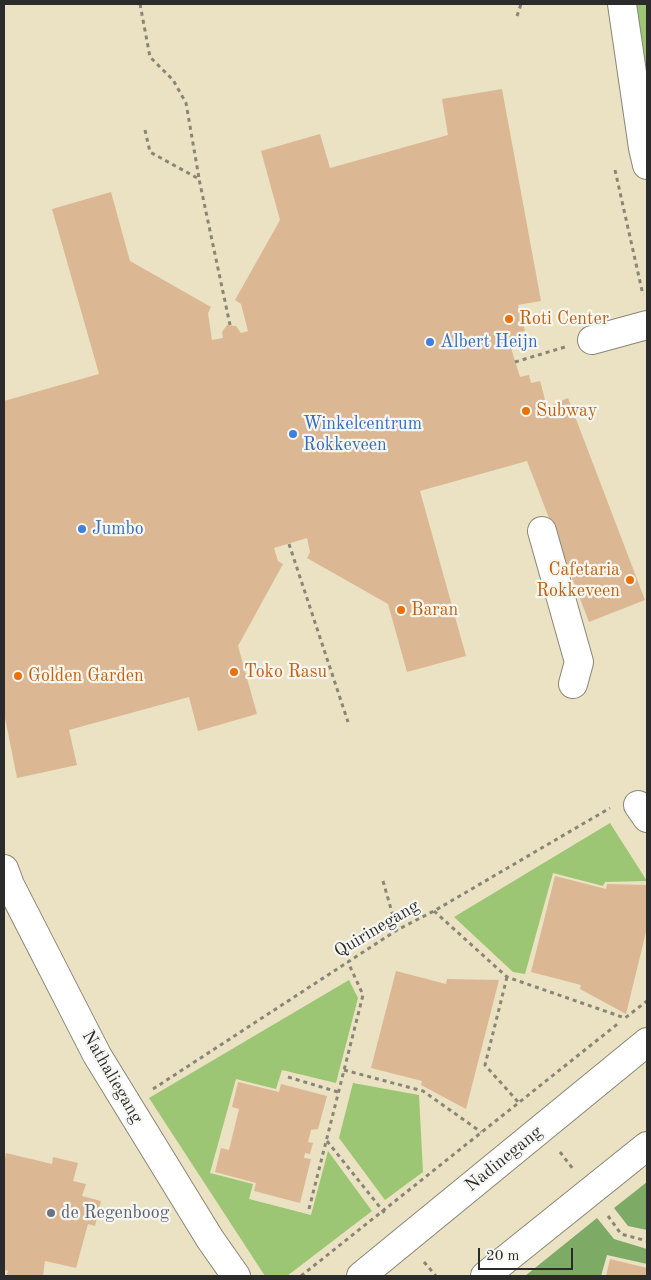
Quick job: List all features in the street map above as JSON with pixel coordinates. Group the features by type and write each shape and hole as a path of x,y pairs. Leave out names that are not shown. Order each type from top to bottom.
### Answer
{"street":[{"path":"622,4 647,165"},
{"path":"592,340 647,325"},
{"path":"542,532 579,662 573,684"},
{"name":"Nathaliegang","path":"6,881 96,1055 210,1239 236,1276"},
{"name":"Nadinegang","path":"362,1276 647,1042"},
{"path":"485,1276 647,1146"}],"path":[{"path":"140,4 150,56 173,80 186,103 199,179 230,325"},
{"path":"517,16 521,4"},
{"path":"144,130 150,152 199,179"},
{"path":"515,362 592,340"},
{"path":"289,544 348,722"},
{"name":"Quirinegang","path":"127,1105 398,930 633,809"},
{"path":"383,881 398,930"},
{"path":"434,911 507,978 625,1018"},
{"path":"309,1209 363,995 348,962"},
{"path":"301,1276 647,1001"},
{"path":"344,1070 423,1091 481,1132"},
{"path":"288,1077 338,1092"},
{"path":"326,1140 436,1276"}],"green space":[{"path":"635,4 647,4 647,113"},
{"path":"610,823 647,881 605,882 603,886 553,873 525,974 513,972 454,917"},
{"path":"349,980 358,998 336,1083 282,1070 276,1089 236,1079 210,1173 253,1184 249,1199 311,1215 328,1151 372,1211 287,1276 265,1276 149,1098"},
{"path":"353,1083 419,1095 423,1172 385,1200 339,1138"},
{"path":"647,1182 647,1230 628,1226 614,1208"},
{"path":"597,1218 614,1239 647,1249 647,1264 607,1255 601,1276 525,1276"}],"building":[{"name":"Winkelcentrum Rokkeveen","path":"502,89 541,301 518,305 525,331 517,333 520,342 510,344 511,348 520,377 529,375 531,383 540,381 547,407 568,398 645,600 589,622 527,461 420,491 466,656 407,672 388,604 307,558 310,552 307,538 274,548 278,561 283,564 238,646 257,714 198,731 189,697 69,730 77,765 17,778 4,713 4,401 99,374 52,209 111,192 130,261 211,307 208,313 212,340 223,338 222,332 227,325 236,326 241,333 248,331 241,304 235,300 280,220 261,151 320,134 330,168 448,135 442,99"},
{"path":"555,876 606,889 607,884 647,885 647,928 626,1014 580,989 581,985 531,972"},
{"path":"396,971 446,984 447,979 499,980 466,1109 421,1085 422,1081 371,1068"},
{"path":"238,1082 279,1092 281,1084 327,1096 318,1129 311,1130 308,1142 313,1143 310,1154 305,1153 304,1158 311,1159 300,1203 254,1191 256,1183 215,1172 221,1148 229,1150 239,1109 232,1107"},
{"name":"de Regenboog","path":"6,1153 52,1164 53,1157 78,1163 73,1181 86,1184 82,1196 101,1201 95,1226 88,1224 76,1268 45,1261 43,1276 6,1276 8,1271 4,1270 4,1164"},
{"path":"610,1259 647,1268 647,1276 606,1276"}],"place":[{"name":"Roti Center","path":"509,319"},
{"name":"Albert Heijn","path":"430,342"},
{"name":"Subway","path":"526,411"},
{"name":"Winkelcentrum Rokkeveen","path":"293,434"},
{"name":"Jumbo","path":"82,529"},
{"name":"Cafetaria Rokkeveen","path":"630,580"},
{"name":"Baran","path":"401,610"},
{"name":"Toko Rasu","path":"234,672"},
{"name":"Golden Garden","path":"18,676"},
{"name":"de Regenboog","path":"51,1213"}]}
